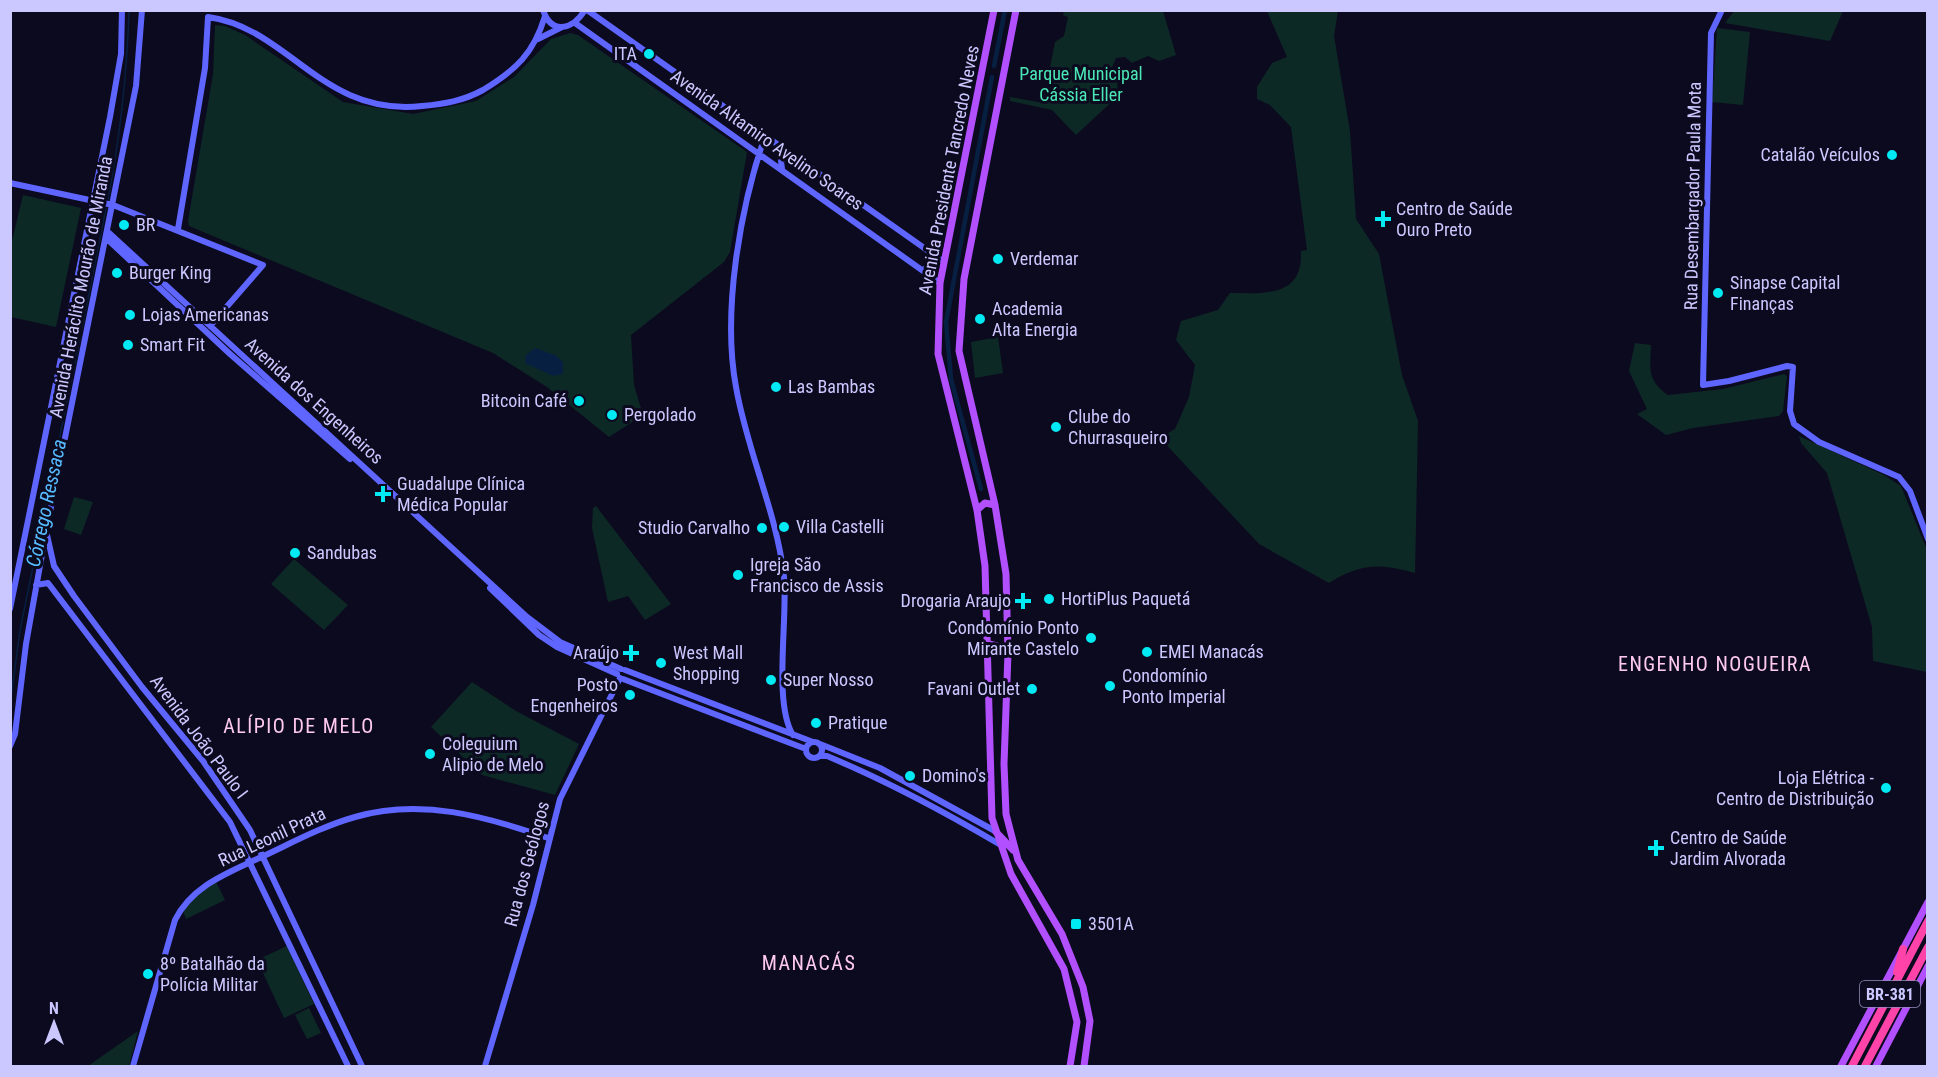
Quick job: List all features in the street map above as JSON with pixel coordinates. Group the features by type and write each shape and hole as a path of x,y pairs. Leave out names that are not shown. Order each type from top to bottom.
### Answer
{"highway":[{"name":"BR-381","path":"1852,1066 1928,921"},
{"name":"BR-381","path":"1865,1066 1928,947"},
{"path":"1893,987 1903,949"}],"main road":[{"name":"Avenida Presidente Tancredo Neves","path":"994,10 940,283 938,354 977,510 985,566 989,644 990,791 995,831 1011,874 1064,969 1077,1022 1070,1066"},
{"name":"Avenida Presidente Tancredo Neves","path":"1016,10 964,279 959,325 959,351 995,505 1006,574 1008,653 1004,798 1018,860 1062,934 1083,987 1090,1021 1084,1066"},
{"path":"974,499 986,500 992,492"},
{"path":"977,510 985,503 995,505"},
{"path":"989,644 1001,647 1008,653"},
{"path":"995,831 1010,845 1018,860"},
{"path":"1841,1066 1928,902"},
{"path":"1046,936 1055,938 1062,934"},
{"path":"1876,1066 1928,966"}],"street":[{"name":"Avenida Heráclito Mourão de Miranda","path":"10,609 96,201 121,54 122,10"},
{"name":"Avenida Heráclito Mourão de Miranda","path":"10,746 15,734 26,644 46,532 136,86 142,10"},
{"path":"178,229 205,68 208,17 222,19 246,28 344,94 389,105 415,107 439,105 473,95 519,63 538,39 575,23 586,10"},
{"name":"Avenida Altamiro Avelino Soares","path":"586,10 944,262"},
{"name":"Rua Desembargador Paula Mota","path":"1722,10 1711,33 1703,385 1729,381 1787,366 1793,367 1792,420 1819,442 1899,477 1910,491 1928,539"},
{"path":"544,13 550,22 562,27"},
{"path":"538,39 544,13"},
{"name":"Avenida Altamiro Avelino Soares","path":"575,23 940,283"},
{"path":"765,136 732,295 732,356 736,387 784,579 784,714 793,735"},
{"path":"782,170 781,161 790,154"},
{"path":"10,183 112,204 263,265 210,326"},
{"name":"Avenida dos Engenheiros","path":"107,235 162,291 395,500 539,634 557,647 651,686 776,732 806,749"},
{"name":"Avenida dos Engenheiros","path":"107,235 210,326 527,617 560,642 612,665 621,674"},
{"path":"923,270 932,263 932,254"},
{"path":"162,291 167,290 182,301"},
{"name":"Avenida João Paulo I","path":"46,532 54,566 74,596 142,687 203,761 245,823 362,1066"},
{"name":"Avenida João Paulo I","path":"36,585 48,583 230,822 348,1066"},
{"path":"64,605 74,596"},
{"path":"612,665 620,659"},
{"name":"Rua dos Geólogos","path":"485,1066 493,1031 533,905 548,838 560,799 621,674"},
{"path":"776,732 784,714"},
{"name":"Avenida dos Engenheiros","path":"776,732 813,742"},
{"path":"995,831 880,768 813,742 806,749 810,757 826,756 876,776 937,807 999,844"},
{"path":"820,744 822,751 820,756"},
{"name":"Rua Leonil Prata","path":"133,1066 172,930 182,907 197,891 251,862 326,827 354,817 389,810 430,810 472,814 548,838"}],"green space":[{"name":"Parque Municipal Cássia Eller","path":"1064,11 1163,11 1176,55 1159,61 1148,56 1132,63 1125,57 1116,58 1111,70 1117,80 1118,96 1076,135 1052,110 1010,101 1010,97 1043,103 1055,42 1064,36 1068,17 1063,15"},
{"path":"1267,11 1338,11 1334,36 1350,131 1356,219 1379,254 1402,375 1418,421 1415,573 1381,566 1361,568 1329,583 1259,544 1160,438 1175,429 1189,397 1195,365 1176,340 1181,321 1218,310 1230,293 1268,292 1288,285 1296,277 1300,266 1301,251 1307,250 1291,127 1270,105 1257,99 1257,87 1272,63 1287,57"},
{"path":"1734,11 1843,11 1830,41 1725,23"},
{"path":"215,25 225,26 245,35 343,102 413,114 476,101 514,77 551,39 570,33 578,35 747,152 730,252 724,262 631,335 634,385 643,415 609,437 547,387 493,353 189,226 213,74"},
{"path":"1717,28 1750,32 1743,105 1712,102"},
{"path":"23,195 81,208 56,327 11,317 11,245"},
{"path":"998,337 1003,373 975,378 971,342"},
{"path":"1635,343 1651,345 1650,367 1653,379 1668,395 1723,389 1784,374 1787,376 1783,411 1779,416 1693,428 1666,435 1637,414 1647,409 1629,371"},
{"path":"1799,436 1884,475 1901,486 1927,550 1927,672 1873,661 1872,627 1827,473 1801,443"},
{"path":"74,497 93,502 81,535 64,529"},
{"path":"596,506 671,604 645,620 628,596 608,602 592,528 593,508"},
{"path":"294,559 348,605 324,630 271,584"},
{"path":"472,682 516,711 579,744 555,795 482,775 431,727"},
{"path":"215,880 225,900 186,919 182,909"},
{"path":"287,946 314,1004 284,1018 257,960"},
{"path":"309,1008 321,1033 307,1039 295,1015"},
{"path":"138,1031 129,1066 88,1066"}],"water":[{"path":"535,348 555,355 563,362 563,374 553,376 525,363 526,355"}],"waterway":[{"name":"Córrego Ressaca","path":"108,199 122,105 129,10"},
{"path":"994,66 1005,10"},
{"path":"981,489 951,379 946,322 992,77"},
{"name":"Córrego Ressaca","path":"82,328 106,208"},
{"name":"Córrego Ressaca","path":"10,705 20,630 80,338"}],"place":[{"name":"ITA","path":"649,54"},
{"name":"Catalão Veículos","path":"1892,155"},
{"name":"Centro de Saúde Ouro Preto","path":"1383,219"},
{"name":"BR","path":"124,225"},
{"name":"Verdemar","path":"998,259"},
{"name":"Burger King","path":"117,273"},
{"name":"Sinapse Capital Finanças","path":"1718,293"},
{"name":"Lojas Americanas","path":"130,315"},
{"name":"Academia Alta Energia","path":"980,319"},
{"name":"Smart Fit","path":"128,345"},
{"name":"Las Bambas","path":"776,387"},
{"name":"Bitcoin Café","path":"579,401"},
{"name":"Pergolado","path":"612,415"},
{"name":"Clube do Churrasqueiro","path":"1056,427"},
{"name":"Guadalupe Clínica Médica Popular","path":"383,494"},
{"name":"Villa Castelli","path":"784,527"},
{"name":"Studio Carvalho","path":"762,528"},
{"name":"Sandubas","path":"295,553"},
{"name":"Igreja São Francisco de Assis","path":"738,575"},
{"name":"HortiPlus Paquetá","path":"1049,599"},
{"name":"Drogaria Araujo","path":"1023,601"},
{"name":"Condomínio Ponto Mirante Castelo","path":"1091,638"},
{"name":"EMEI Manacás","path":"1147,652"},
{"name":"Araújo","path":"631,653"},
{"name":"West Mall Shopping","path":"661,663"},
{"name":"Super Nosso","path":"771,680"},
{"name":"Condomínio Ponto Imperial","path":"1110,686"},
{"name":"Favani Outlet","path":"1032,689"},
{"name":"Posto Engenheiros","path":"630,695"},
{"name":"Pratique","path":"816,723"},
{"name":"Coleguium Alipio de Melo","path":"430,754"},
{"name":"Domino's","path":"910,776"},
{"name":"Loja Elétrica - Centro de Distribuição","path":"1886,788"},
{"name":"Centro de Saúde Jardim Alvorada","path":"1656,848"},
{"name":"3501A","path":"1076,924"},
{"name":"8º Batalhão da Polícia Militar","path":"148,974"}],"district":[{"name":"ENGENHO NOGUEIRA","path":"1715,664"},
{"name":"ALÍPIO DE MELO","path":"299,726"},
{"name":"MANACÁS","path":"809,963"}]}
